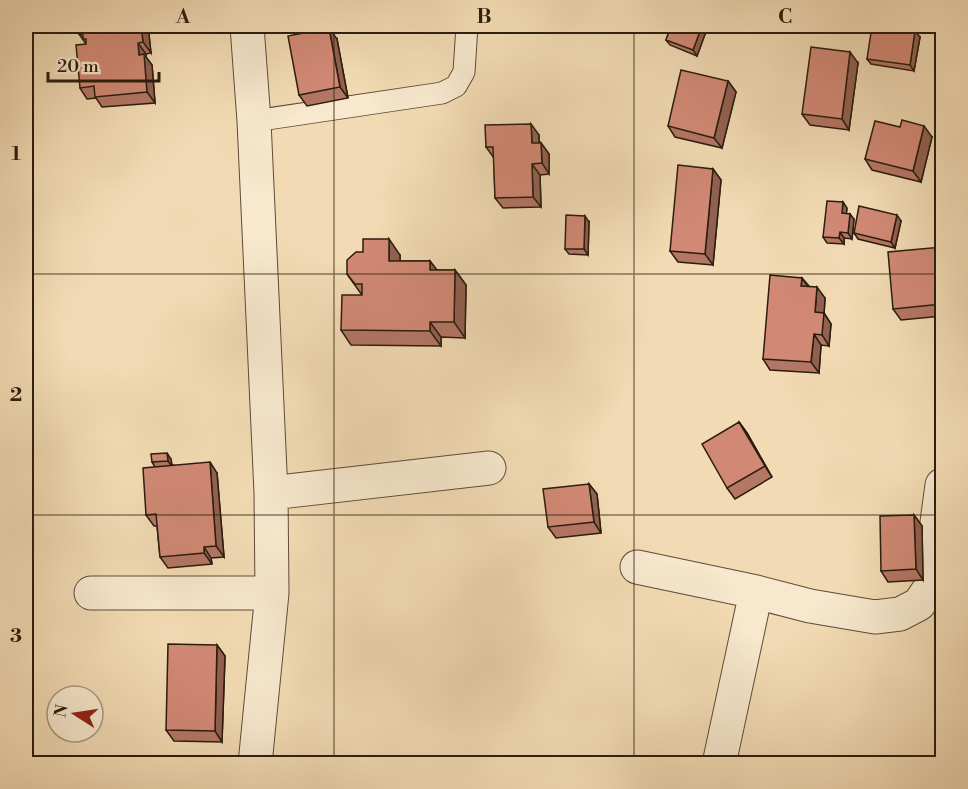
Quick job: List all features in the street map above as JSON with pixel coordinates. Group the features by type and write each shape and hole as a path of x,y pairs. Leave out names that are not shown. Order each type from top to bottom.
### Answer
{"street":[{"path":"247,26 254,121 271,493 272,593 255,764"},
{"path":"271,493 489,468"},
{"path":"637,567 810,606 874,617 900,614 919,604 932,585 942,485"},
{"path":"719,764 756,592"},
{"path":"91,594 272,593"}],"lane":[{"path":"254,121 442,93 456,86 464,72 467,26"}],"building":[{"path":"78,26 141,26 143,42 138,43 139,55 144,54 147,92 95,97 94,86 80,88 76,45 86,44 86,39 79,34"},
{"path":"671,26 702,26 693,50 666,40"},
{"path":"872,26 915,31 910,65 867,59"},
{"path":"329,28 340,87 299,95 288,36"},
{"path":"811,47 850,52 842,119 802,114"},
{"path":"681,70 728,81 714,138 668,126"},
{"path":"902,120 924,126 913,171 865,159 875,121 900,127"},
{"path":"531,124 532,143 541,143 542,163 532,164 533,197 495,198 493,147 486,147 485,125"},
{"path":"678,165 713,169 705,254 670,251"},
{"path":"827,201 843,202 842,213 850,214 848,233 840,232 839,238 823,237"},
{"path":"859,206 897,215 891,242 854,233"},
{"path":"566,215 585,216 584,249 565,249"},
{"path":"363,239 389,239 389,261 430,261 430,270 455,270 454,322 430,322 430,331 341,330 342,295 362,295 362,284 355,284 347,274 347,260 356,252 363,252"},
{"path":"942,247 942,304 893,309 888,252"},
{"path":"770,275 802,278 801,286 817,287 815,312 824,313 822,335 814,334 811,362 763,359"},
{"path":"739,422 765,466 727,488 702,444"},
{"path":"167,453 168,461 152,462 151,454"},
{"path":"210,462 216,546 204,547 204,553 160,557 156,514 146,515 143,468"},
{"path":"589,484 594,522 548,527 543,489"},
{"path":"914,515 916,569 881,571 880,516"},
{"path":"168,644 217,645 215,731 166,730"}]}
